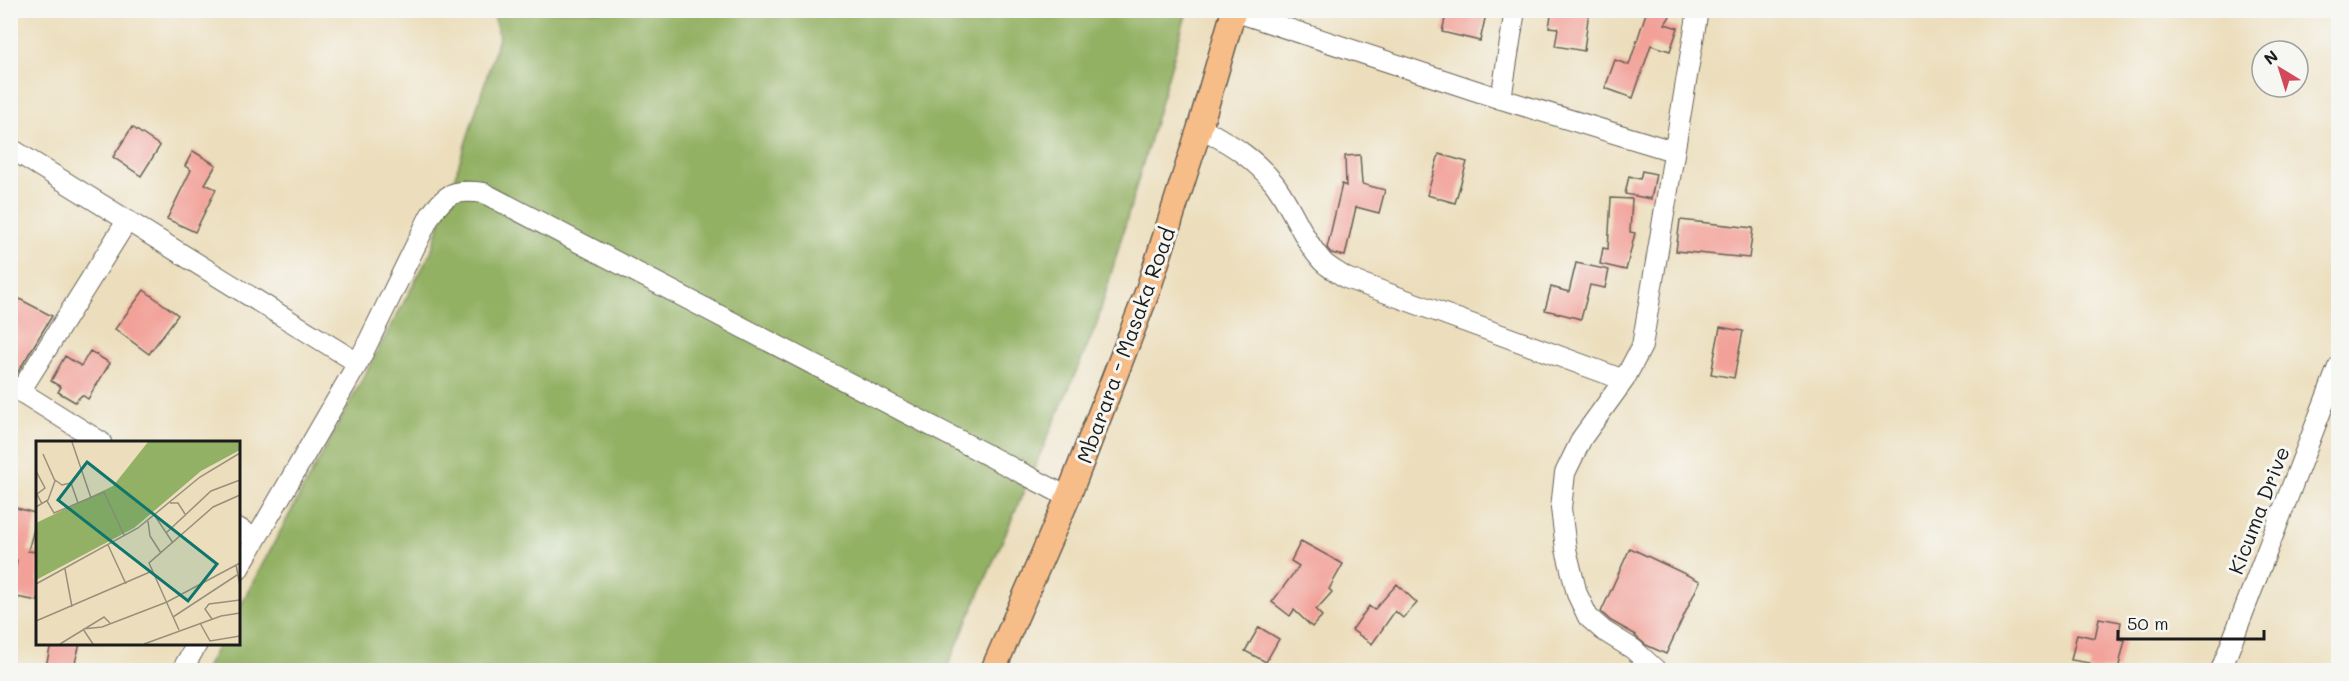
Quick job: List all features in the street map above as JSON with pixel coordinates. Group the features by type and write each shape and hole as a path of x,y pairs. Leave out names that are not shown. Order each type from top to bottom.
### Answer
{"main road":[{"name":"Mbarara - Masaka Road","path":"993,670 1068,497 1148,290 1200,128 1234,11"}],"street":[{"path":"1501,99 1515,10"},
{"path":"1656,670 1633,649 1604,631 1588,617 1577,594 1566,549 1562,508 1565,473 1582,438 1624,380 1642,346 1698,10"},
{"path":"1234,11 1501,99 1673,151"},
{"path":"1200,128 1238,148 1258,166 1275,184 1307,240 1324,263 1346,278 1624,380"},
{"path":"10,148 357,363"},
{"path":"240,567 357,363 430,216 442,199 455,193 468,191 484,193 1068,497"},
{"path":"99,441 16,387 127,221"},
{"name":"Kicuma Drive","path":"2221,670 2338,367"},
{"path":"240,529 256,539"},
{"path":"182,670 196,645"}],"green space":[{"path":"493,11 1187,11 1096,326 946,670 205,670 218,645 240,645 240,606 431,252 499,38"}],"building":[{"path":"1447,10 1487,10 1480,41 1442,32"},
{"path":"1552,10 1589,10 1584,51 1555,46 1558,28 1549,27"},
{"path":"1647,10 1674,10 1665,24 1678,28 1670,51 1651,45 1633,98 1605,88 1615,60 1629,65"},
{"path":"132,127 160,146 141,176 113,157"},
{"path":"193,151 216,165 205,184 216,189 195,232 167,219 191,170 185,166"},
{"path":"1439,154 1467,162 1455,203 1427,195"},
{"path":"1360,155 1362,184 1385,190 1379,213 1356,207 1345,256 1331,253 1327,248 1342,184 1346,186 1345,156"},
{"path":"1642,171 1656,174 1651,199 1625,194 1629,176 1640,179"},
{"path":"1611,198 1632,199 1630,232 1635,233 1626,270 1600,264 1603,248 1608,249"},
{"path":"1680,220 1753,228 1749,258 1676,251"},
{"path":"1576,263 1609,270 1605,288 1590,285 1581,319 1545,310 1551,287 1569,292"},
{"path":"144,290 178,315 149,354 115,329"},
{"path":"10,294 52,316 16,375 10,373"},
{"path":"1720,327 1743,331 1734,378 1711,374"},
{"path":"90,351 110,363 88,399 82,395 75,402 58,392 61,387 51,381 65,356 81,366"},
{"path":"10,506 36,513 28,551 36,552 36,601 11,596 17,560 10,558"},
{"path":"1301,541 1343,564 1329,589 1332,592 1316,610 1322,616 1312,627 1294,610 1290,616 1272,602 1299,566 1291,561"},
{"path":"1630,548 1700,581 1666,654 1646,645 1636,635 1611,621 1601,612"},
{"path":"1397,584 1417,603 1403,618 1395,611 1372,644 1352,630 1369,606 1374,610"},
{"path":"2099,618 2121,622 2118,639 2125,640 2118,670 2088,670 2090,663 2071,660 2077,634 2095,638"},
{"path":"1259,627 1279,639 1266,662 1245,651"},
{"path":"51,645 80,645 73,670 45,670"}]}
